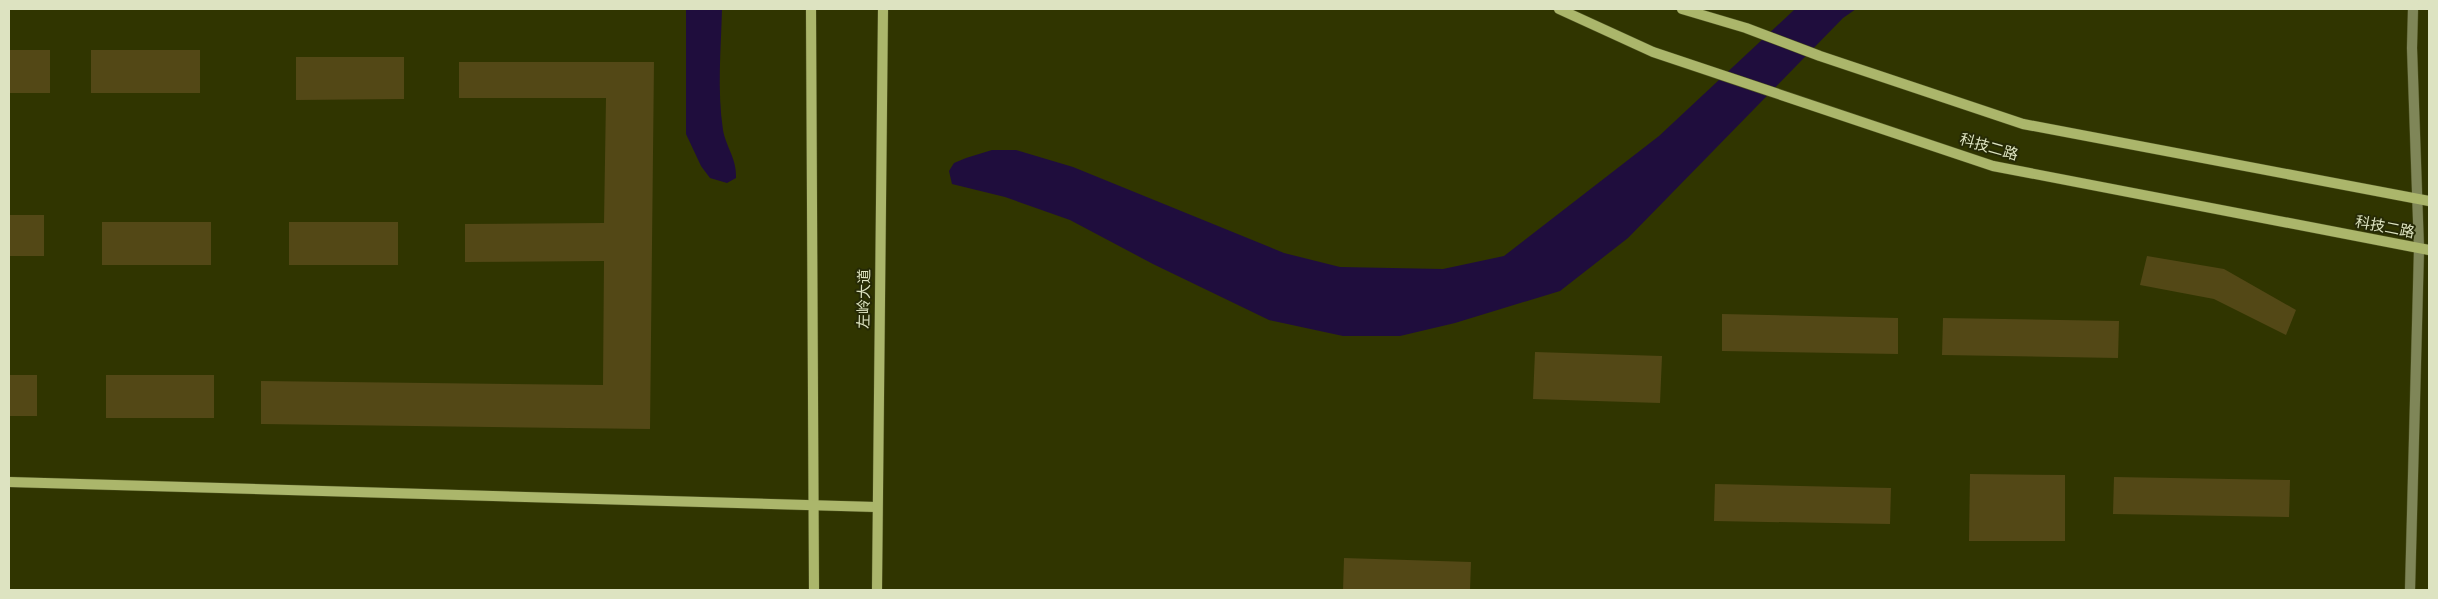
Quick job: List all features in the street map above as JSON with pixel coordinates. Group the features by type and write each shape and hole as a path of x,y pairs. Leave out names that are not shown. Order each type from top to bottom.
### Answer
{"street":[{"path":"812,9 814,590"},
{"name":"左岭大道","path":"877,590 876,507 883,9"},
{"name":"科技二路","path":"1559,9 1653,52 1993,166 2424,250"},
{"path":"1682,9 1746,28 1820,56 2023,124 2429,201"},
{"path":"2410,590 2424,250 2416,198 2413,9"},
{"path":"9,482 876,507"}],"shaded area":[{"path":"686,9 722,9 721,115 724,136 736,171 736,178 727,183 710,178 701,166 686,134"},
{"path":"1795,9 1856,9 1843,18 1628,238 1560,291 1455,323 1400,336 1343,336 1269,320 1153,264 1070,220 1005,197 952,184 949,171 954,163 966,158 992,150 1016,150 1073,167 1284,253 1340,267 1443,269 1504,256 1659,136"}],"building":[{"path":"9,50 50,50 50,93 9,93"},
{"path":"91,50 200,50 200,93 91,93"},
{"path":"296,57 404,57 404,99 296,100"},
{"path":"459,62 654,62 650,429 261,424 261,381 603,385 604,261 465,262 465,224 604,223 606,98 459,98"},
{"path":"9,215 44,215 44,256 9,256"},
{"path":"102,222 211,222 211,265 102,265"},
{"path":"289,222 398,222 398,265 289,265"},
{"path":"2147,256 2224,269 2296,310 2286,335 2214,299 2140,285"},
{"path":"1722,314 1898,318 1898,354 1722,351"},
{"path":"1943,318 2119,321 2118,358 1942,355"},
{"path":"1535,352 1662,356 1660,403 1533,399"},
{"path":"9,375 37,375 37,416 9,416"},
{"path":"106,375 214,375 214,418 106,418"},
{"path":"1970,474 2065,475 2065,541 1969,541"},
{"path":"2114,477 2290,480 2289,517 2113,514"},
{"path":"1715,484 1891,488 1890,524 1714,521"},
{"path":"1344,558 1471,562 1470,590 1343,590"}]}
